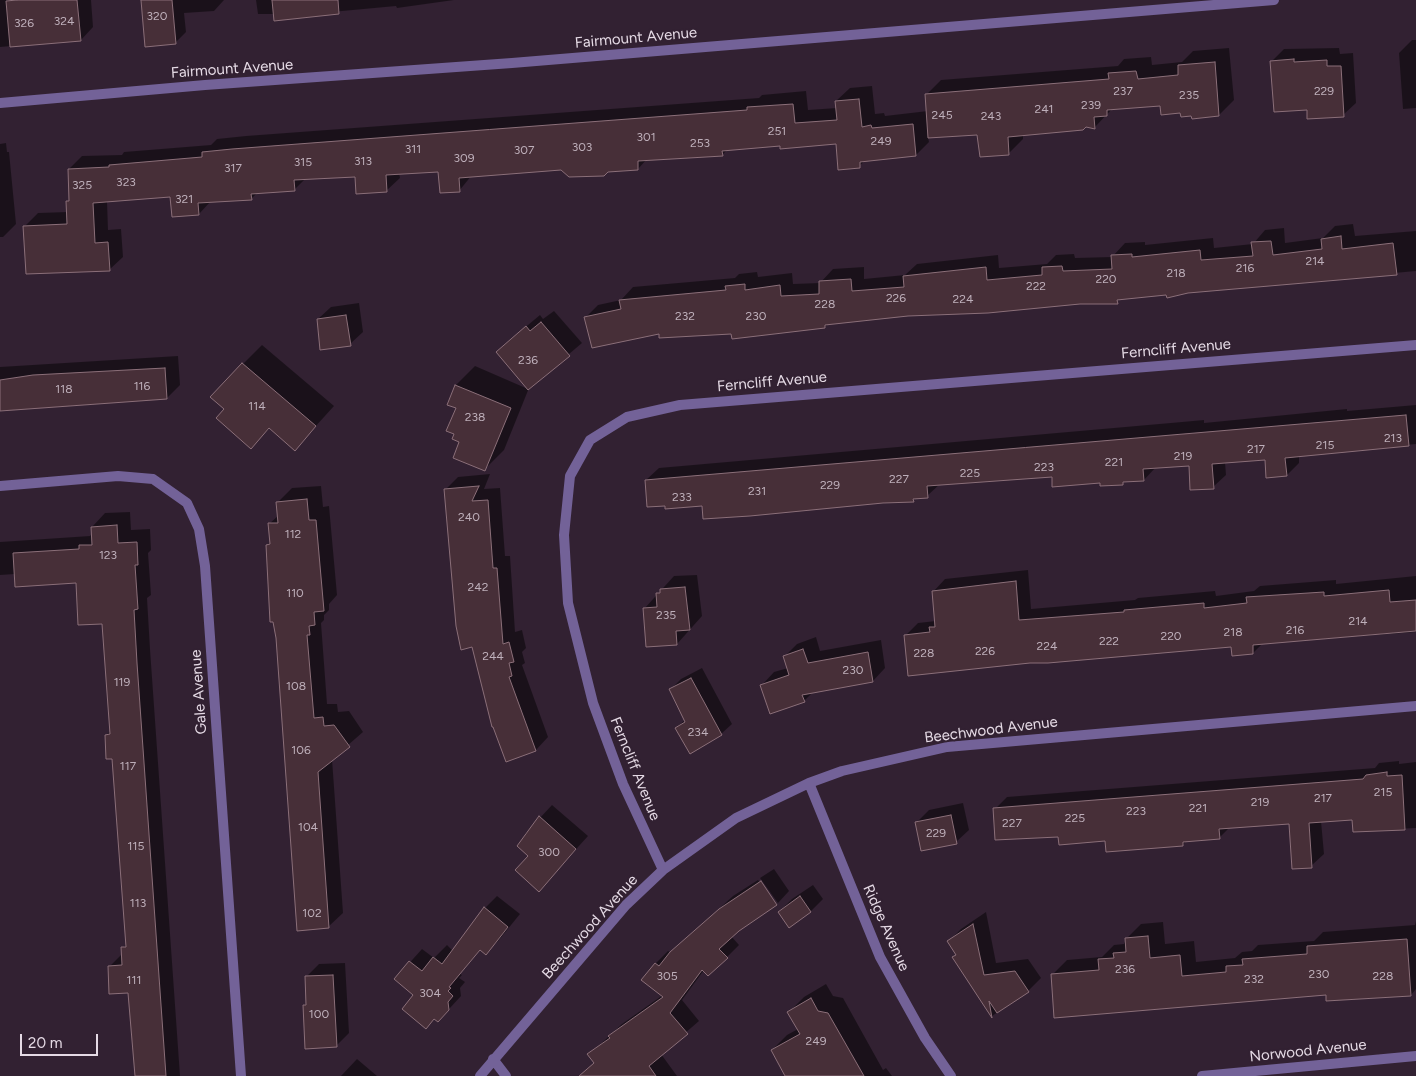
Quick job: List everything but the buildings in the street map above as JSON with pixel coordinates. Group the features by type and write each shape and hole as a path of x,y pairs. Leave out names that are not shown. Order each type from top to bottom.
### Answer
{"street":[{"name":"Fairmount Avenue","path":"0,103 205,85 512,64 1274,0"},
{"name":"Ferncliff Avenue","path":"663,870 623,784 593,703 568,604 564,535 570,476 590,440 627,417 680,405 1416,345"},
{"name":"Gale Avenue","path":"0,486 118,476 153,479 187,503 199,529 205,566 241,1076"},
{"name":"Beechwood Avenue","path":"480,1076 626,905 663,870 736,818 809,784 842,771 947,746 1416,706"},
{"name":"Ridge Avenue","path":"809,784 880,957 925,1038 951,1076"},
{"name":"Norwood Avenue","path":"1202,1076 1416,1056"},
{"path":"493,1059 506,1076"}]}
